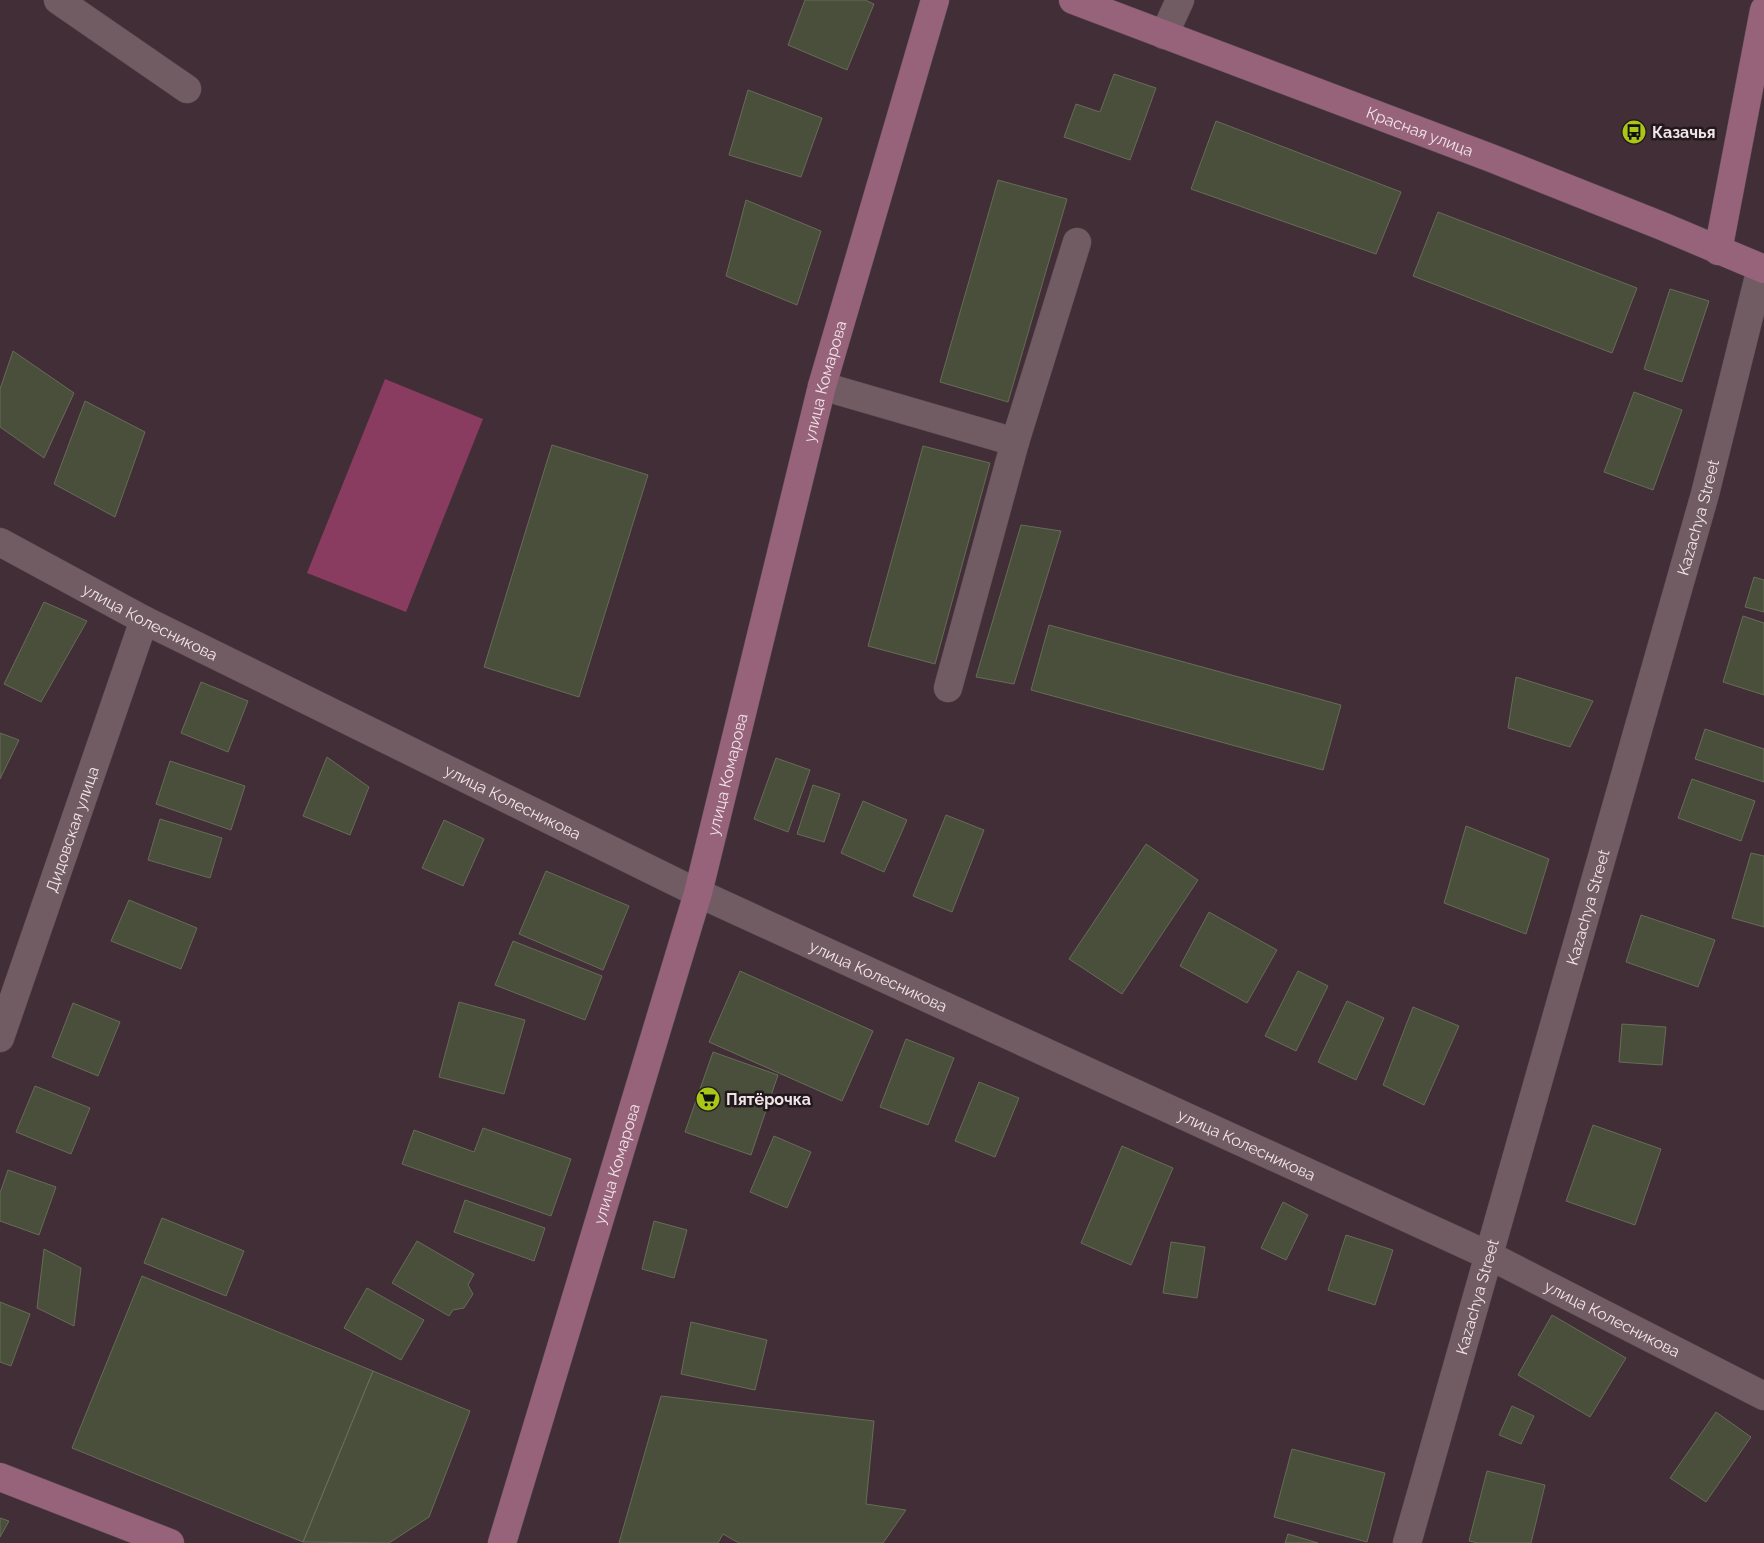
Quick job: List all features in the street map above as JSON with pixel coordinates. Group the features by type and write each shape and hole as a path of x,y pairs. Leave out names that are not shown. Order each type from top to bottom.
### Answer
{"main road":[{"name":"улица Комарова","path":"502,1543 698,893 822,386 935,0"},
{"name":"Красная улица","path":"1073,0 1509,165 1662,226 1762,269"},
{"path":"1718,251 1764,10"},
{"path":"0,1477 170,1543"}],"street":[{"path":"58,0 188,89"},
{"path":"1164,35 1180,0"},
{"path":"948,688 1015,442 1077,242"},
{"name":"Kazachya Street","path":"1407,1543 1705,494 1762,269"},
{"path":"822,386 1015,442"},
{"name":"улица Колесникова","path":"0,542 144,620 698,893 1490,1256 1764,1396"},
{"name":"Дидовская улица","path":"0,1038 144,620"}],"shaded area":[{"path":"385,379 483,419 406,612 307,573"}],"building":[{"path":"805,0 865,0 874,4 847,70 788,45"},
{"path":"1114,74 1156,88 1130,160 1064,137 1076,104 1100,112"},
{"path":"748,90 822,118 801,177 729,155"},
{"path":"1216,121 1401,192 1376,254 1191,189"},
{"path":"998,180 1067,199 1008,402 940,382"},
{"path":"746,200 821,231 797,305 726,276"},
{"path":"1438,212 1637,288 1612,353 1413,276"},
{"path":"1670,289 1709,301 1682,382 1644,369"},
{"path":"13,351 74,393 44,458 0,427 0,389"},
{"path":"1634,392 1682,410 1653,490 1604,472"},
{"path":"85,401 145,432 115,517 54,484"},
{"path":"552,445 648,475 579,697 484,667"},
{"path":"923,446 990,463 935,664 868,646"},
{"path":"1021,525 1061,531 1014,684 976,677"},
{"path":"1754,577 1764,580 1764,612 1745,607"},
{"path":"44,602 87,621 41,702 4,684"},
{"path":"1743,616 1764,623 1764,695 1723,682"},
{"path":"1049,625 1341,705 1323,770 1031,690"},
{"path":"1516,677 1593,701 1570,747 1508,728"},
{"path":"201,682 248,701 228,752 181,733"},
{"path":"1705,729 1764,749 1764,782 1695,759"},
{"path":"0,733 19,740 0,779"},
{"path":"327,757 369,787 350,835 303,816"},
{"path":"776,758 810,770 788,832 754,819"},
{"path":"170,761 245,786 231,830 156,804"},
{"path":"1692,779 1755,801 1741,841 1678,818"},
{"path":"813,785 840,794 824,842 797,834"},
{"path":"863,801 907,820 884,872 841,853"},
{"path":"946,815 984,830 952,912 913,896"},
{"path":"160,819 222,838 210,878 148,860"},
{"path":"444,820 484,839 463,886 422,868"},
{"path":"1466,826 1549,859 1526,934 1444,903"},
{"path":"1146,844 1198,880 1122,994 1069,959"},
{"path":"1751,853 1764,856 1764,927 1732,918"},
{"path":"546,871 629,906 603,970 519,934"},
{"path":"129,900 197,928 181,969 111,941"},
{"path":"1209,912 1277,950 1247,1003 1180,966"},
{"path":"1641,915 1715,940 1698,987 1626,962"},
{"path":"513,941 602,976 585,1020 495,985"},
{"path":"740,971 873,1031 842,1101 709,1042"},
{"path":"1298,971 1328,986 1296,1051 1265,1036"},
{"path":"1347,1001 1384,1018 1356,1080 1318,1062"},
{"path":"459,1002 525,1020 504,1094 439,1077"},
{"path":"73,1003 120,1022 98,1076 52,1057"},
{"path":"1413,1007 1459,1026 1424,1105 1383,1085"},
{"path":"1622,1024 1666,1027 1662,1065 1619,1062"},
{"path":"906,1039 954,1058 928,1125 880,1107"},
{"path":"713,1052 778,1075 751,1155 685,1132"},
{"path":"979,1082 1019,1098 995,1157 955,1141"},
{"path":"35,1086 90,1108 71,1154 16,1132"},
{"path":"1593,1125 1661,1149 1635,1225 1566,1201"},
{"path":"483,1128 571,1159 551,1216 402,1164 414,1130 474,1152"},
{"path":"774,1136 811,1152 787,1208 750,1192"},
{"path":"1122,1146 1173,1168 1131,1265 1081,1243"},
{"path":"8,1170 56,1187 39,1235 0,1221 0,1193"},
{"path":"465,1200 545,1228 534,1261 454,1232"},
{"path":"1283,1202 1308,1215 1286,1260 1261,1248"},
{"path":"162,1218 244,1251 226,1296 144,1263"},
{"path":"654,1221 687,1230 674,1278 642,1269"},
{"path":"1346,1235 1393,1250 1375,1305 1328,1290"},
{"path":"417,1241 474,1274 468,1285 473,1294 464,1308 453,1310 449,1316 392,1283"},
{"path":"1171,1242 1205,1247 1197,1298 1163,1293"},
{"path":"44,1249 81,1268 74,1326 37,1308"},
{"path":"142,1276 373,1371 303,1542 72,1448"},
{"path":"367,1288 424,1320 401,1360 344,1328"},
{"path":"0,1302 30,1314 11,1366 0,1362"},
{"path":"1552,1315 1626,1358 1590,1417 1518,1375"},
{"path":"691,1322 767,1340 755,1390 681,1374"},
{"path":"373,1371 470,1411 429,1517 389,1543 303,1542"},
{"path":"661,1396 874,1421 866,1504 906,1510 883,1543 739,1543 723,1534 718,1543 619,1543"},
{"path":"1512,1406 1534,1416 1521,1444 1499,1435"},
{"path":"1716,1412 1751,1437 1706,1502 1670,1478"},
{"path":"1292,1449 1385,1473 1367,1542 1274,1517"},
{"path":"1487,1471 1545,1485 1531,1543 1478,1543 1469,1541"},
{"path":"0,1518 9,1521 0,1537"},
{"path":"1288,1534 1318,1543 1285,1543"}],"place":[{"name":"Казачья","path":"1634,132"},
{"name":"Пятёрочка","path":"708,1099"}]}
